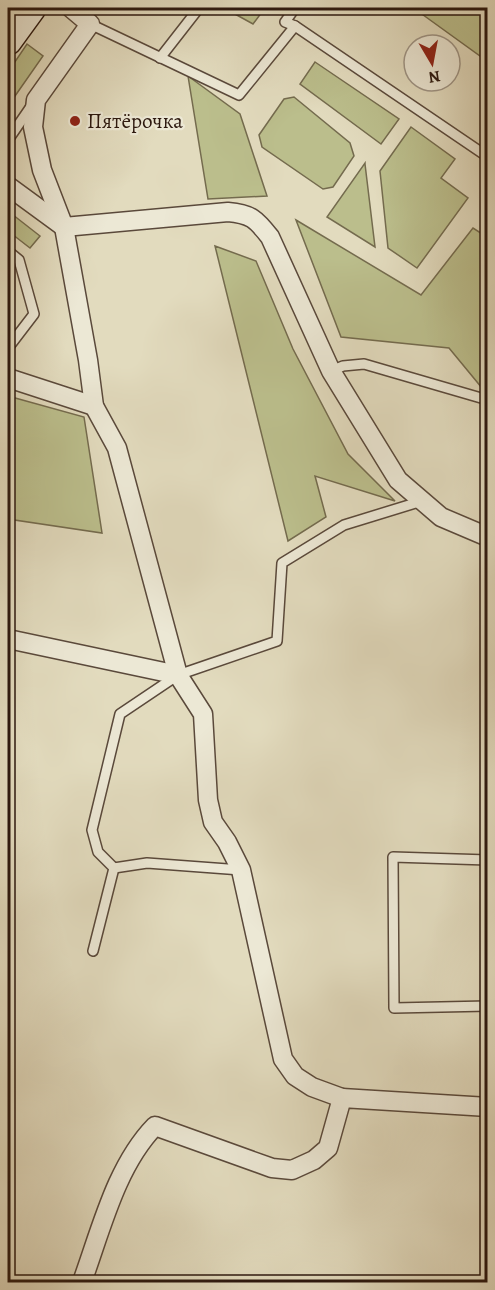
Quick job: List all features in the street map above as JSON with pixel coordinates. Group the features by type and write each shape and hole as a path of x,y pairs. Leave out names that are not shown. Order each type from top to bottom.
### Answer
{"main road":[{"path":"8,41 32,8"}],"street":[{"path":"71,8 90,24 36,100 33,128 40,159 64,227 94,406 117,448 178,675 203,714 208,800 213,822 227,842 241,870 284,1059 295,1076 312,1087 342,1098 488,1107"},
{"path":"8,186 64,227 228,212 246,214 260,224 270,237 331,371 398,480 441,517 488,537"},
{"path":"8,378 94,406"},
{"path":"8,639 178,675"},
{"path":"82,1282 123,1170 140,1141 155,1126 272,1168 292,1170 314,1160 328,1148 342,1098"}],"lane":[{"path":"160,58 199,8"},
{"path":"295,8 285,21 488,157"},
{"path":"90,24 239,95 295,26"},
{"path":"8,140 36,100"},
{"path":"8,251 19,260 34,314 8,348"},
{"path":"331,371 343,366 364,364 488,400"},
{"path":"114,868 98,852 92,830 120,714 178,675 277,641 282,563 344,525 422,501"},
{"path":"488,860 393,857 394,1008 488,1006"},
{"path":"114,868 147,863 241,870"},
{"path":"93,951 114,868"}],"green space":[{"path":"224,8 265,8 253,24"},
{"path":"423,8 487,8 487,61 462,43 462,33 448,33 419,12"},
{"path":"27,44 43,56 8,106 8,72"},
{"path":"315,62 399,119 381,144 300,84"},
{"path":"188,76 240,114 267,196 208,199"},
{"path":"294,97 350,143 354,156 333,187 323,189 262,147 259,135 284,99"},
{"path":"411,127 455,159 441,178 468,198 417,268 388,248 380,171"},
{"path":"365,164 375,247 327,217"},
{"path":"8,211 40,236 30,248 8,231"},
{"path":"296,220 421,295 473,228 487,237 487,389 482,388 449,348 341,337"},
{"path":"215,246 256,261 293,349 348,454 395,501 315,476 326,517 288,541"},
{"path":"8,396 84,417 102,533 8,519"}],"place":[{"name":"Пятёрочка","path":"75,121"}]}
